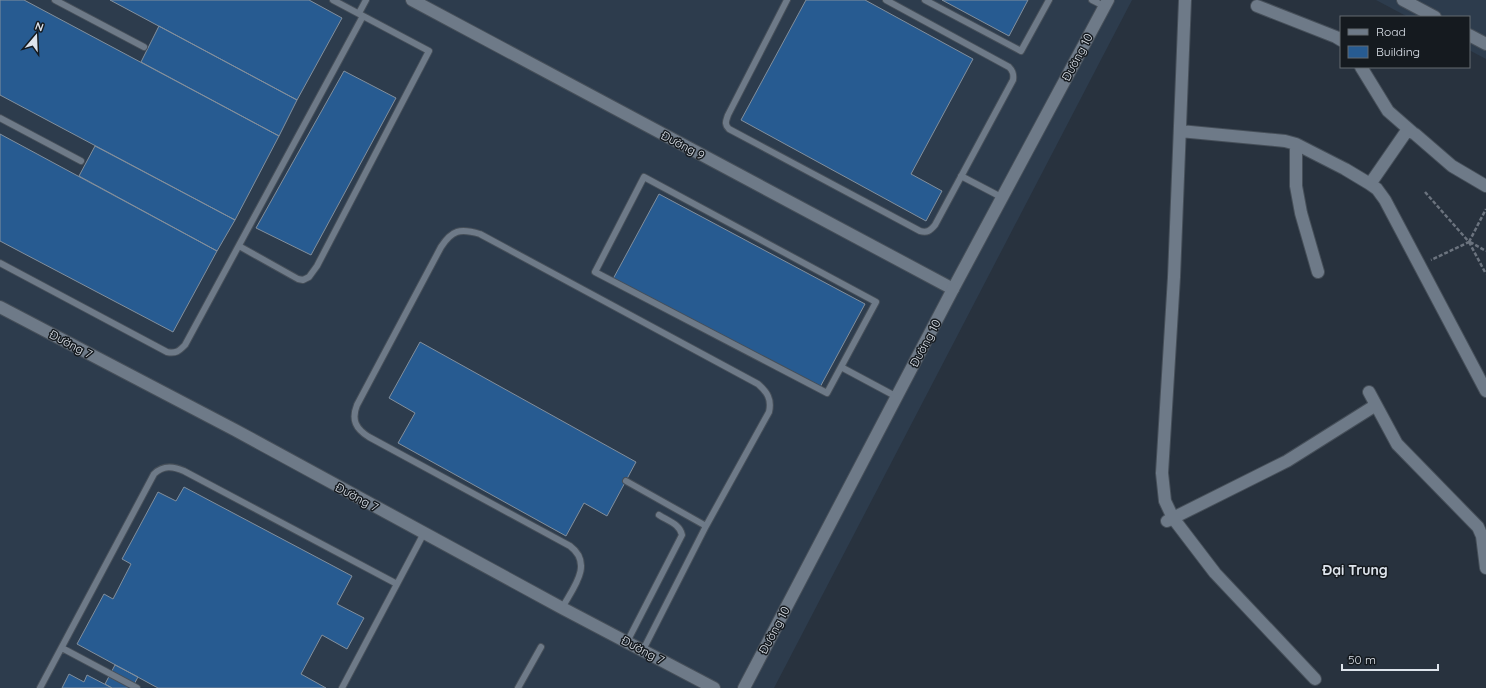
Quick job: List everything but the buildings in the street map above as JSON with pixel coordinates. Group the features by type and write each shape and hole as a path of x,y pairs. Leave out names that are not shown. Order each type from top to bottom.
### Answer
{"street":[{"name":"Đường 9","path":"412,0 953,289"},
{"path":"1185,0 1174,277 1162,473 1165,501 1170,519 1215,573 1315,679"},
{"path":"1403,0 1433,16"},
{"name":"Đường 10","path":"744,688 953,289 1106,3"},
{"path":"1257,6 1340,39"},
{"path":"1470,36 1486,44"},
{"path":"1362,68 1388,111 1452,166 1486,186"},
{"path":"1180,131 1285,141 1296,144 1345,169 1377,189 1385,200 1486,391"},
{"path":"1370,184 1406,132 1412,132"},
{"path":"1296,144 1296,186 1301,212 1318,272"},
{"name":"Đường 7","path":"0,307 235,430 562,608 714,688"},
{"path":"1369,392 1397,444 1478,527 1482,536 1486,568"},
{"path":"1170,519 1287,461 1376,405"}],"lane":[{"path":"55,0 144,47"},
{"path":"239,246 298,279 303,280 309,277 317,266 429,51 334,0"},
{"path":"0,263 167,352 173,354 179,351 185,345 239,246 361,15 366,0"},
{"path":"787,0 728,115 725,122 729,129 920,231 925,232 931,230 935,225 1013,80 1012,70 886,0"},
{"path":"925,0 1021,51 1049,0"},
{"path":"1092,0 1106,3"},
{"path":"0,118 81,161"},
{"path":"961,176 1003,198"},
{"path":"644,177 876,302 841,367 827,393 595,272 644,177"},
{"path":"562,608 581,572 580,556 576,551 570,546 369,437 361,432 355,423 353,413 441,247 448,237 453,233 462,230 480,234 758,384 765,390 769,397 769,412 706,526 643,650"},
{"path":"841,367 897,397"},
{"path":"40,688 154,474 159,469 164,467 172,467 184,471 397,584"},
{"path":"626,481 706,526"},
{"path":"627,642 682,535 681,529 659,516"},
{"path":"342,688 424,533"},
{"path":"518,688 541,647"},
{"path":"62,648 137,688"}],"path":[{"path":"1425,192 1469,242 1486,274"},
{"path":"1431,260 1469,242 1486,209"},
{"path":"1469,242 1486,251"}],"shaded area":[{"path":"0,0 1132,0 774,688 0,688"},
{"path":"1376,0 1486,0 1486,59 1470,51 1470,16 1406,16"}],"district":[{"name":"Đại Trung","path":"1355,570"}]}
